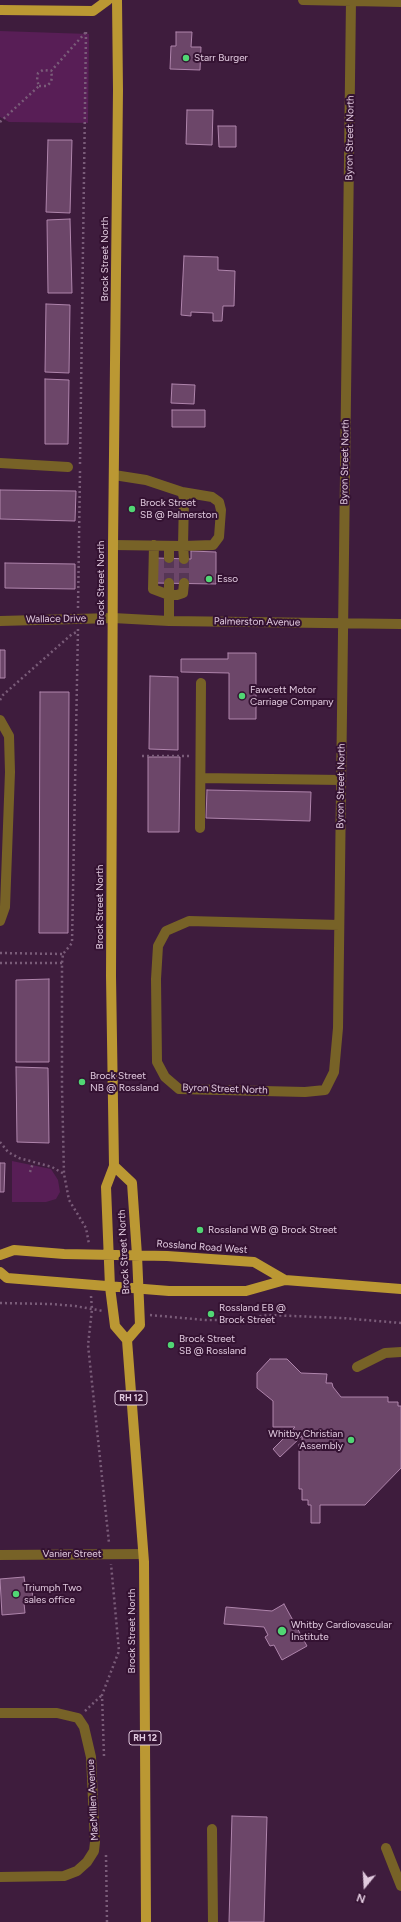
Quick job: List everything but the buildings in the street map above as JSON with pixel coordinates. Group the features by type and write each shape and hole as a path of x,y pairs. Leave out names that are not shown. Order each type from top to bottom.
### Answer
{"main road":[{"path":"0,10 93,11 108,0"},
{"name":"Brock Street North","path":"117,0 118,101 113,544 112,976 114,1166 106,1187 110,1287 115,1326 127,1340 143,1554 146,1922"},
{"name":"Brock Street North","path":"114,1166 132,1183 140,1314 138,1328 127,1340"},
{"name":"Rossland Road West","path":"0,1255 14,1250 254,1262 285,1280"},
{"path":"0,1272 7,1278 110,1287"},
{"name":"Rossland Road West","path":"110,1287 246,1291 285,1280 401,1289"}],"street":[{"path":"303,0 401,2"},
{"name":"Byron Street North","path":"339,925 189,921 166,931 158,946 156,979 157,1062 165,1077 179,1089 297,1092 325,1090 334,1072 338,1028 351,1"},
{"path":"0,463 68,467"},
{"path":"113,544 169,546 213,545 219,537 221,510 218,502 212,497 182,492 146,480 114,476"},
{"path":"182,492 184,498 184,559"},
{"path":"154,545 153,589 169,595 182,593 184,583"},
{"path":"169,546 169,558"},
{"path":"169,583 169,621"},
{"name":"Palmerston Avenue","path":"113,618 169,621 401,624"},
{"name":"Wallace Drive","path":"0,621 113,618"},
{"path":"200,828 201,683"},
{"path":"0,720 9,736 10,772 5,907 0,921"},
{"path":"201,778 341,780"},
{"path":"357,1367 385,1353 401,1352"},
{"name":"Vanier Street","path":"0,1555 143,1554"},
{"path":"0,1713 57,1713 78,1718"},
{"name":"MacMillen Avenue","path":"0,1877 64,1876 77,1871 87,1862 94,1852 95,1842 91,1757 84,1727 78,1718"},
{"path":"212,1829 213,1922"},
{"path":"386,1848 401,1886"}],"path":[{"path":"51,71 86,32 78,631 72,942 63,954 62,963 62,1087 64,1174 69,1200 86,1228 92,1254"},
{"path":"39,86 37,80 38,73 43,70 51,71"},
{"path":"0,122 39,86 47,86 51,82 51,71"},
{"path":"0,700 3,694 60,644 72,634 85,629"},
{"path":"142,756 200,756"},
{"path":"0,953 63,954"},
{"path":"0,963 62,963"},
{"path":"0,1142 8,1152 20,1158 33,1163 52,1167 64,1174"},
{"path":"30,1172 33,1163"},
{"path":"78,1718 102,1695 120,1651 88,1344 92,1309 91,1285"},
{"path":"0,1303 51,1304 113,1313"},
{"path":"140,1314 205,1320 236,1320 268,1315 342,1318 401,1323"},
{"path":"102,1695 104,1759"},
{"path":"106,1854 107,1922"}],"shaded area":[{"path":"0,31 89,34 88,123 9,122 0,117"},
{"path":"12,1161 51,1169 58,1180 60,1192 56,1199 46,1202 12,1202"}],"tunnel":[{"path":"169,558 169,583"},
{"path":"184,559 184,583"}],"place":[{"name":"Starr Burger","path":"186,58"},
{"name":"Brock Street SB @ Palmerston","path":"132,509"},
{"name":"Esso","path":"209,579"},
{"name":"Fawcett Motor Carriage Company","path":"242,696"},
{"name":"Brock Street NB @ Rossland","path":"82,1082"},
{"name":"Rossland WB @ Brock Street","path":"200,1230"},
{"name":"Rossland EB @ Brock Street","path":"211,1314"},
{"name":"Brock Street SB @ Rossland","path":"171,1345"},
{"name":"Whitby Christian Assembly","path":"351,1440"},
{"name":"Triumph Two sales office","path":"16,1594"},
{"name":"Whitby Cardiovascular Institute","path":"282,1631"}]}
